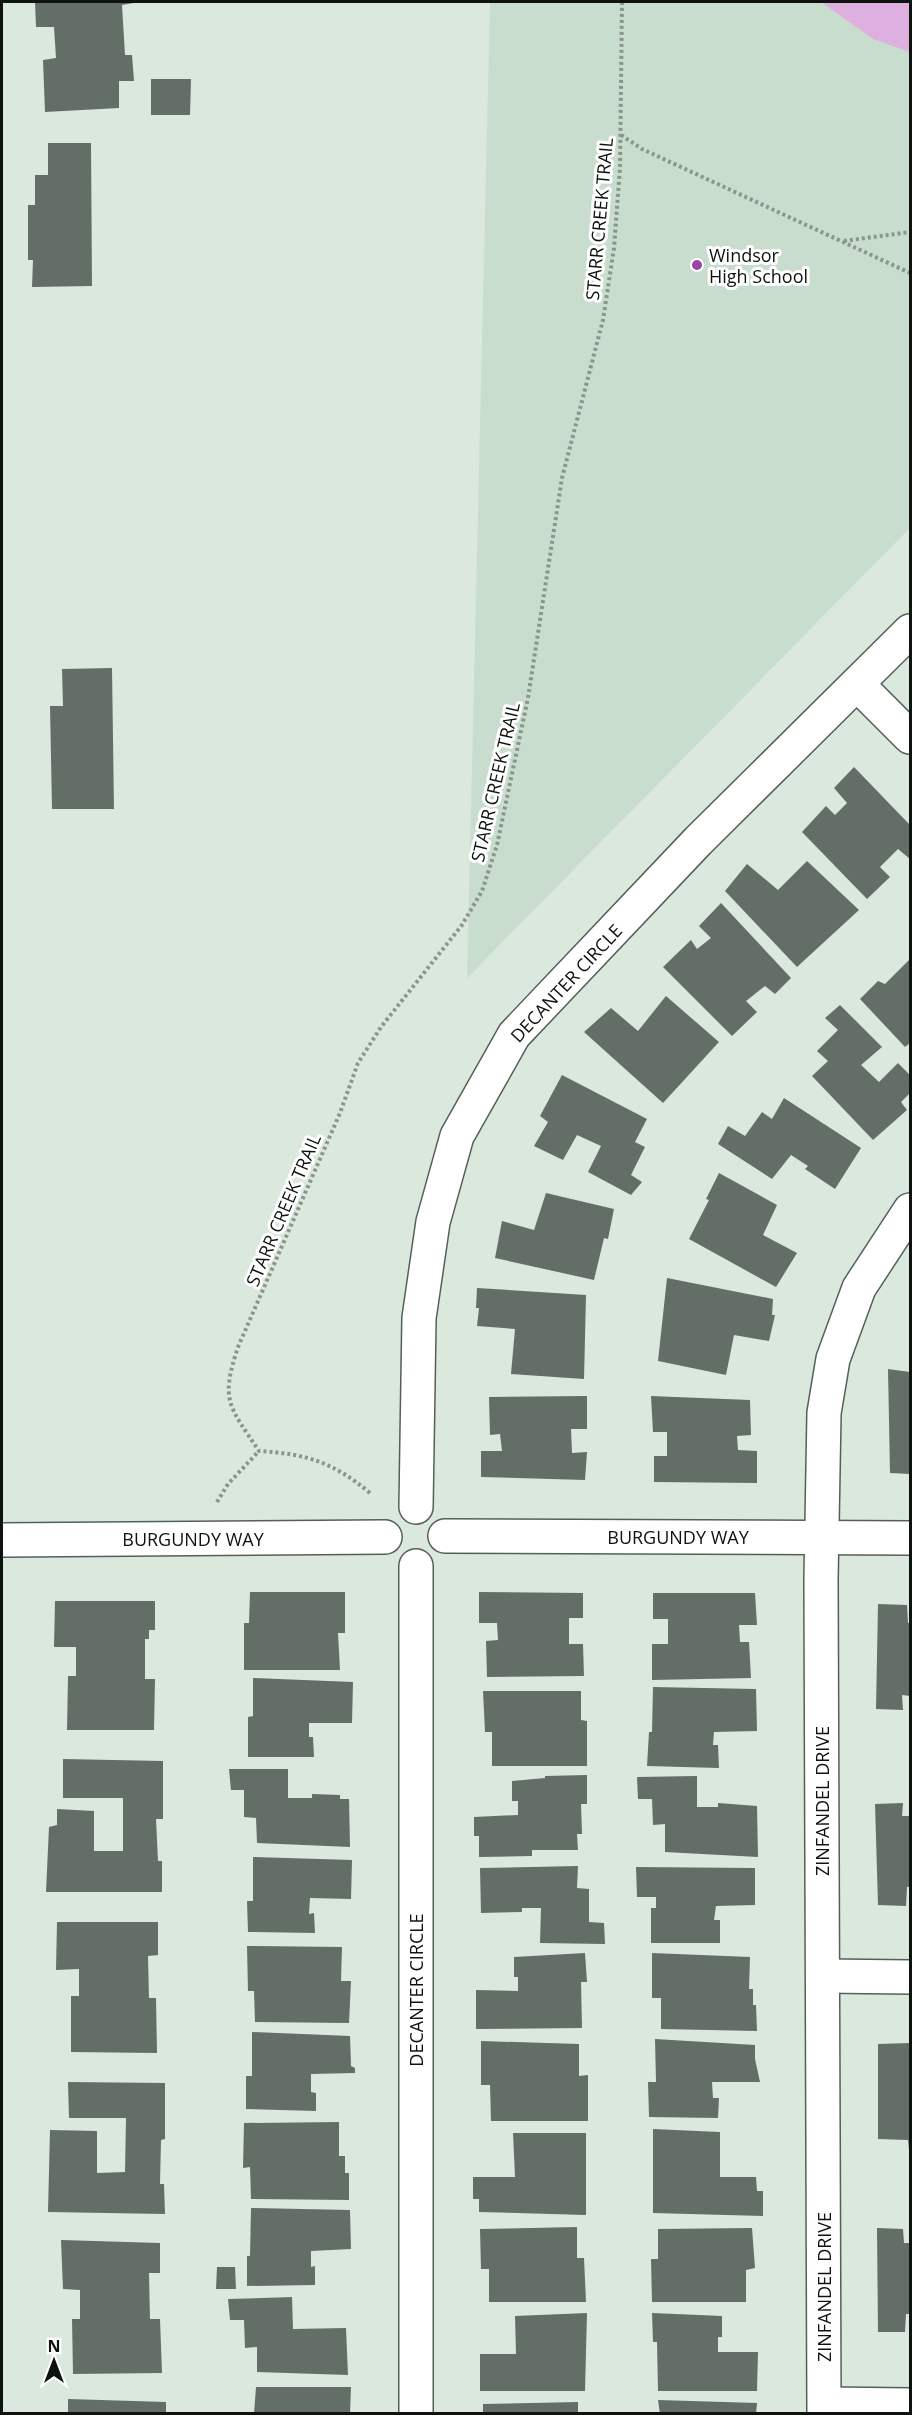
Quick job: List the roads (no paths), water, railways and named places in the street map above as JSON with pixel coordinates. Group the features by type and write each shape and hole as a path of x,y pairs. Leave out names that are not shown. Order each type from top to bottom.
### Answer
{"street":[{"name":"DECANTER CIRCLE","path":"416,1507 419,1318 433,1222 457,1136 514,1035 698,841 910,631"},
{"path":"858,685 910,737"},
{"name":"ZINFANDEL DRIVE","path":"824,2409 821,1537 824,1413 833,1359 860,1288 910,1210"},
{"path":"416,1507 433,1513 440,1519 445,1536 440,1554 425,1565 416,1566 398,1561 387,1546 386,1538 389,1522 394,1516 408,1508 416,1507"},
{"name":"BURGUNDY WAY","path":"445,1536 910,1538"},
{"name":"BURGUNDY WAY","path":"2,1540 386,1538"},
{"name":"DECANTER CIRCLE","path":"416,1566 416,2414"},
{"path":"823,1976 910,1977"},
{"path":"824,2409 910,2404"}],"place":[{"name":"Windsor High School","path":"697,265"}]}
